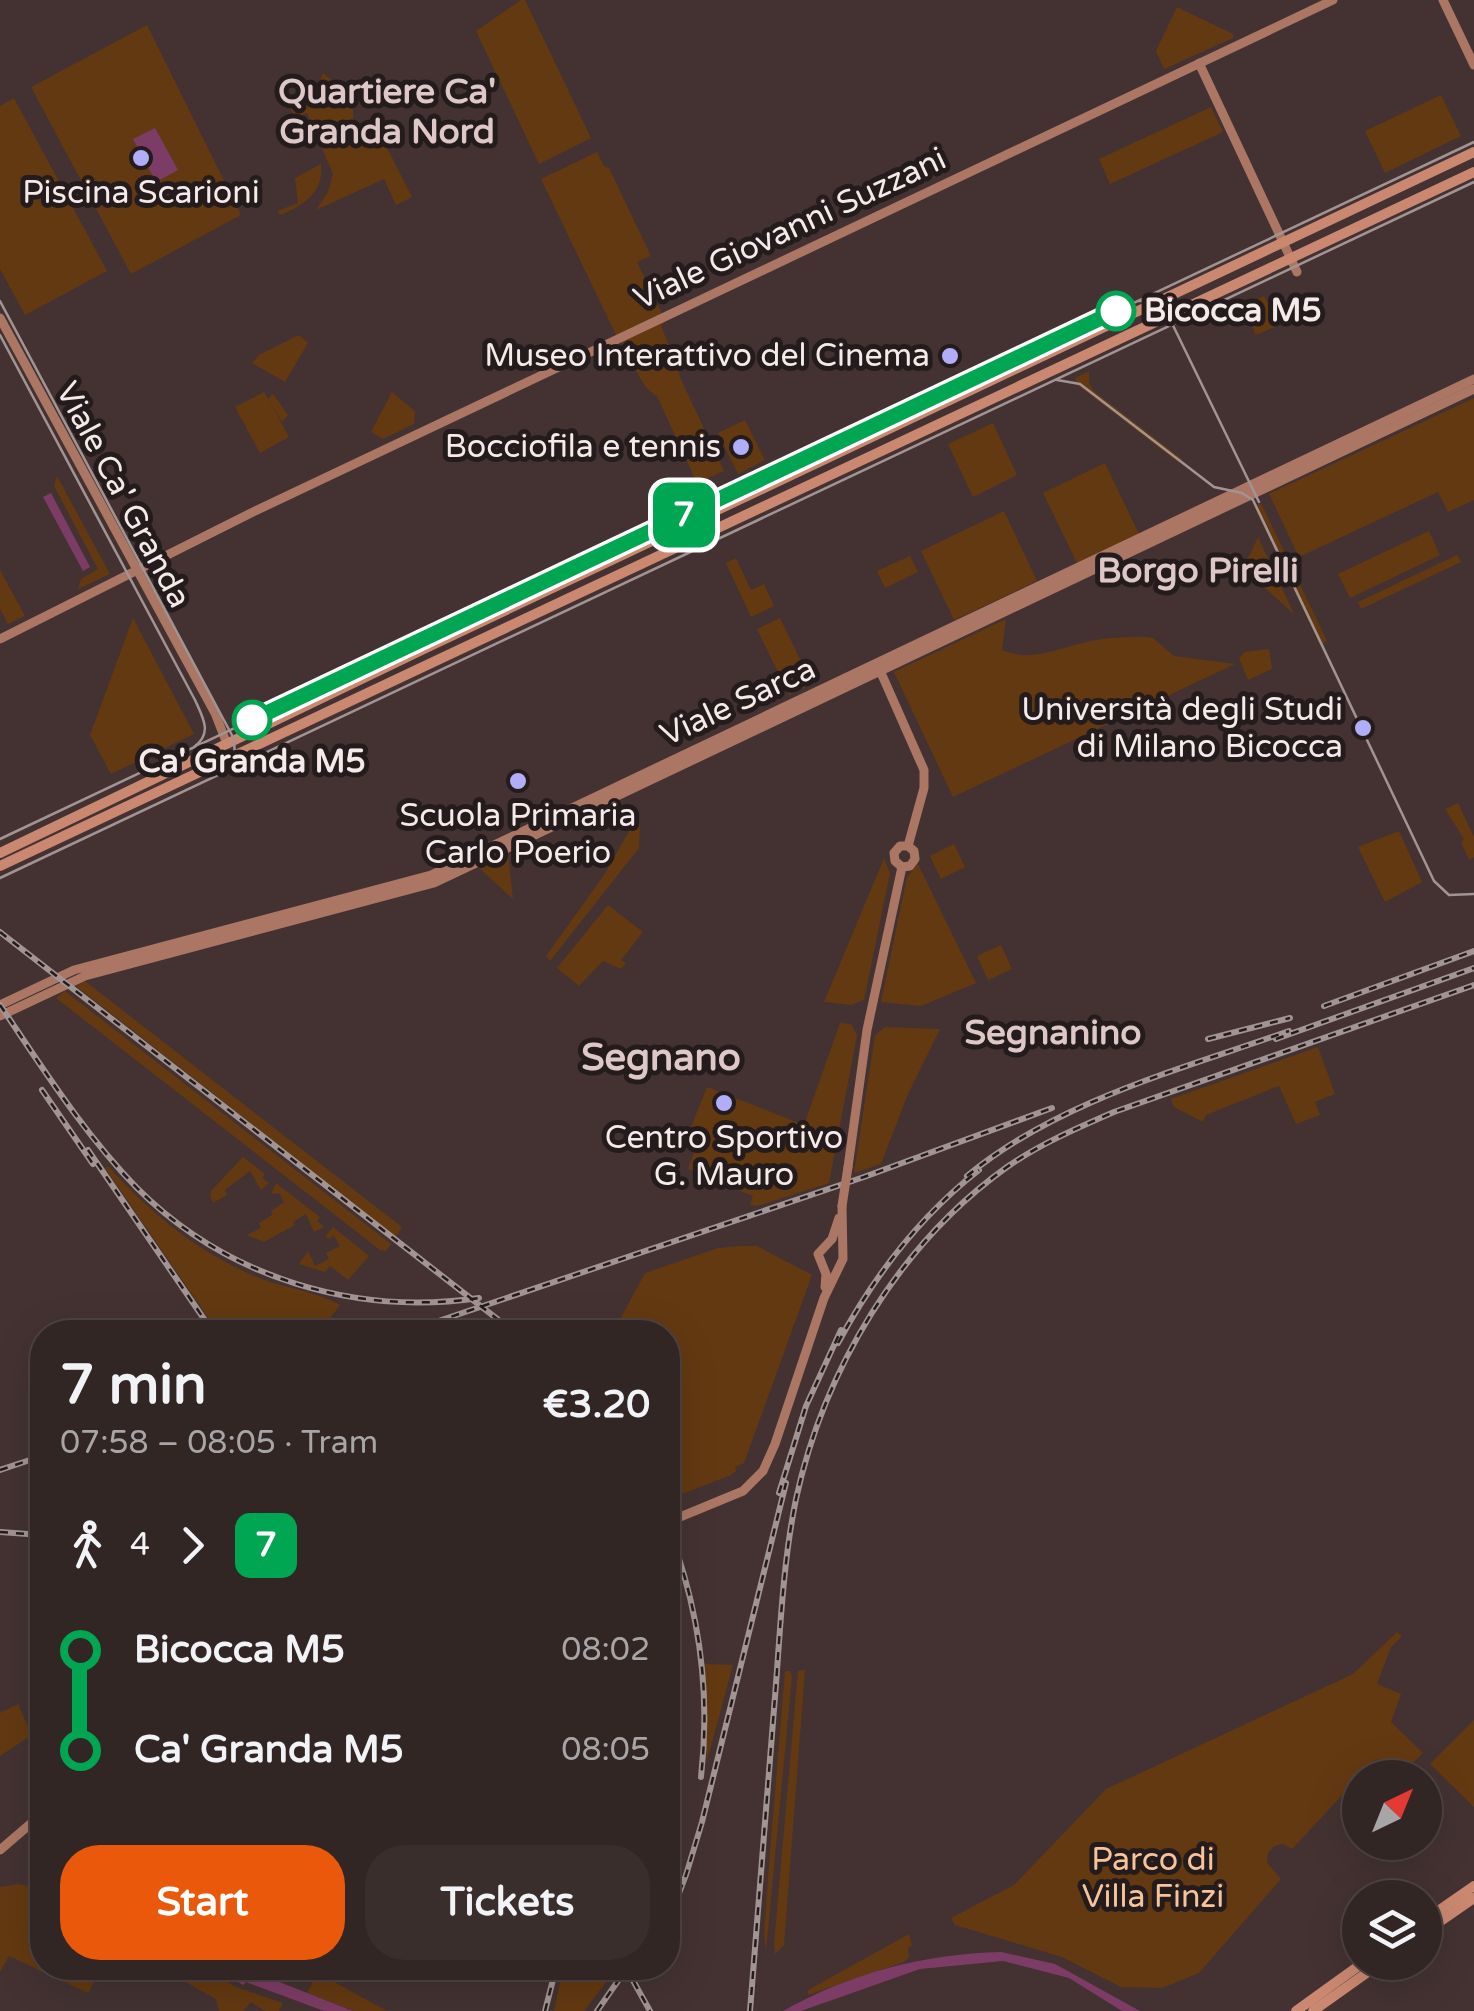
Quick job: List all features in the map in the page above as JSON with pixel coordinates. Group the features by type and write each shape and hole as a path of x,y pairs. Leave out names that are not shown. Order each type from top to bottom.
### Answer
{"main road":[{"path":"0,853 1474,152"},
{"path":"0,866 1474,172"},
{"path":"1160,302 1162,317"},
{"path":"738,502 744,516"},
{"name":"Viale Ca' Granda","path":"227,744 233,756"},
{"path":"1442,1908 1474,1886"},
{"path":"1442,1920 1474,1898"},
{"path":"1313,2011 1344,1980"},
{"path":"1296,2011 1351,1980"}],"street":[{"name":"Viale Giovanni Suzzani","path":"0,639 254,512 1333,0"},
{"path":"1443,0 1474,65"},
{"path":"1199,63 1296,272"},
{"name":"Viale Ca' Granda","path":"0,318 216,716 227,744"},
{"name":"Viale Sarca","path":"0,1016 85,976 434,883 1474,379"},
{"name":"Viale Sarca","path":"0,1005 74,970 106,960 431,875 1474,390"},
{"path":"878,668 924,770 908,846"},
{"path":"908,846 916,859 910,866 902,867 894,862 894,852 908,846"},
{"path":"680,1517 743,1491 763,1470 824,1298 842,1259 842,1208 870,1015 902,867"},
{"path":"824,1298 826,1278 818,1254 828,1244 842,1208"},
{"path":"828,1244 842,1251"},
{"path":"822,1265 838,1266"},
{"path":"0,1850 30,1824"},
{"path":"0,1842 21,1831"}],"green space":[{"path":"525,0 591,138 539,164 476,31"},
{"path":"1177,7 1233,34 1233,38 1164,69 1156,51"},
{"name":"Piscina Scarioni","path":"147,25 241,215 131,274 31,87"},
{"path":"323,73 341,88 369,96 353,107 353,122 357,130 374,122 412,197 396,205 384,179 316,210 328,192 333,174 307,113 295,118 285,98 318,85"},
{"path":"1441,95 1461,136 1385,173 1365,131"},
{"path":"14,98 107,271 25,315 0,269 0,106"},
{"path":"1211,107 1223,132 1110,184 1099,159"},
{"path":"597,152 609,168 651,256 637,262 666,322 661,325 683,384 724,471 697,483 657,396 644,385 617,337 541,179"},
{"path":"321,164 319,183 311,197 281,215 277,211 298,203 295,178"},
{"path":"1264,296 1279,325 1256,335 1242,306"},
{"path":"299,335 308,343 285,382 252,363 259,355"},
{"path":"1089,371 1094,391 1182,459 1179,463 1076,384 1075,378"},
{"path":"264,392 268,399 273,394 288,415 282,422 269,400 289,437 260,453 235,407"},
{"path":"392,392 415,411 414,424 383,439 371,432"},
{"path":"1474,398 1474,500 1448,512 1438,492 1299,557 1269,494"},
{"name":"Bocciofila e tennis","path":"745,420 765,460 738,474 718,433"},
{"path":"993,423 1017,475 973,497 948,444"},
{"path":"1105,463 1139,534 1077,563 1043,493"},
{"path":"57,476 110,574 78,589 81,579 98,569 54,486"},
{"path":"1261,503 1327,641 1320,645 1254,506"},
{"path":"1004,511 1037,581 954,620 921,551"},
{"path":"1429,531 1440,555 1350,598 1338,574"},
{"path":"1258,537 1294,614 1265,588 1241,574"},
{"path":"1457,555 1461,562 1361,609 1358,602"},
{"path":"910,556 918,572 885,588 877,571"},
{"path":"736,558 751,590 764,584 774,606 751,617 726,563"},
{"path":"0,570 25,616 8,624 0,609"},
{"path":"133,618 194,734 111,774 90,735"},
{"path":"780,618 812,684 789,695 757,629"},
{"path":"1006,619 1002,650 1014,654 1038,654 1096,640 1145,637 1153,638 1174,656 1235,664 953,797 894,672"},
{"path":"1269,649 1272,669 1248,680 1239,658 1245,652"},
{"path":"1458,803 1474,837 1474,857 1469,860 1461,842 1464,839 1445,809"},
{"path":"636,819 640,823 639,848 550,961 546,956 604,875"},
{"path":"1399,831 1422,882 1385,902 1358,847"},
{"path":"954,844 965,867 941,879 930,856"},
{"path":"508,854 513,899 479,868"},
{"path":"884,858 890,873 864,1000 851,1005 824,1002"},
{"path":"918,864 976,983 921,1006 881,1002 907,877"},
{"path":"608,905 643,932 621,960 626,963 621,969 603,961 579,986 557,968"},
{"path":"1001,945 1012,969 988,980 977,956"},
{"path":"85,981 402,1227 396,1237 76,986"},
{"path":"65,991 391,1244 386,1251 56,998"},
{"name":"Centro Sportivo G. Mauro","path":"840,1023 851,1024 857,1035 829,1183 757,1206 750,1205 753,1196 688,1169 701,1132 691,1127 707,1087 804,1125"},
{"path":"885,1027 940,1029 908,1094 881,1164 854,1173 875,1035"},
{"path":"1318,1047 1335,1094 1315,1102 1320,1115 1296,1124 1279,1086 1206,1115 1203,1122 1174,1107 1171,1099"},
{"path":"243,1157 265,1174 262,1178 269,1183 261,1190 250,1171 225,1190 227,1195 213,1203 211,1191"},
{"path":"108,1166 159,1216 216,1257 259,1278 340,1305 329,1320 210,1320 105,1168"},
{"path":"276,1183 320,1217 317,1221 324,1227 314,1232 306,1214 293,1222 295,1225 264,1242 247,1235 261,1228 259,1223 284,1202 279,1193 271,1194"},
{"path":"333,1227 369,1256 348,1280 330,1266 325,1272 299,1264 308,1251 315,1266 329,1259 326,1253 340,1246 334,1236 326,1236"},
{"path":"757,1246 812,1275 744,1463 735,1467 731,1475 680,1492 680,1320 620,1320 645,1273 718,1248"},
{"name":"Parco di Villa Finzi","path":"1397,1632 1402,1636 1391,1647 1377,1684 1401,1694 1391,1722 1423,1753 1416,1760 1342,1760 1342,1795 1292,1849 1283,1844 1272,1848 1268,1864 1281,1879 1199,1973 1162,1988 1121,1987 1062,1957 955,1925 951,1918 1014,1885 1106,1789 1353,1674"},
{"path":"705,1664 733,1665 707,1761"},
{"path":"805,1670 784,1945 775,1954 798,1671"},
{"path":"785,1671 790,1671 792,1677 766,1951 764,1934"},
{"path":"18,1704 29,1737 0,1756 0,1713"},
{"path":"1474,1720 1474,1807 1442,1776 1442,1760 1434,1760"},
{"path":"30,1886 30,1966 9,1956 0,1972 0,1887"},
{"path":"909,1934 912,1946 908,1947 909,1957 904,1962 808,1995 808,1990"},
{"path":"60,1980 95,1980 88,1993"},
{"path":"182,1980 224,1980 283,2003 279,2011 265,2011 251,2002 243,2011 219,2011 216,1999"},
{"path":"314,1980 331,1980 387,2011 354,2011 307,1993"},
{"path":"560,1980 608,1980 584,2011 554,2011"}],"shaded area":[{"path":"155,128 178,170 156,182 133,139"},
{"path":"51,493 90,567 83,571 43,497"},
{"path":"1001,1952 1055,1964 1140,2011 1122,2011 1069,1978 1003,1961 920,1969 801,2011 783,2011 835,1986 888,1968 944,1957"},
{"path":"235,1980 274,1980 353,2011 324,2011 246,1982 243,1985"}],"tram line":[{"path":"0,839 1474,142"},
{"path":"0,878 1474,182"},
{"path":"0,301 234,739 235,758 221,775"},
{"path":"1138,301 1153,301 1166,311 1259,502"},
{"name":"7","path":"252,720 1116,311"},
{"path":"0,335 195,700 205,731 194,747"},
{"path":"1057,380 1080,384 1214,487 1242,493 1253,500 1434,881 1449,895 1474,894"}],"railway":[{"path":"0,932 499,1320"},
{"path":"1324,1006 1474,951"},
{"path":"1276,1039 1474,968"},
{"path":"750,2011 782,1603 796,1499 809,1451 847,1358 900,1272 968,1198 1007,1167 1059,1137 1114,1112 1474,985"},
{"path":"0,1005 64,1100 118,1167 172,1219 211,1246 295,1284 340,1295 432,1302 479,1298"},
{"path":"1208,1039 1290,1018"},
{"path":"967,1176 1002,1150 1080,1107 1289,1031"},
{"path":"42,1090 93,1164"},
{"path":"441,1320 864,1177 1052,1108"},
{"path":"88,1150 205,1320"},
{"path":"838,1343 900,1249 937,1207 979,1170"},
{"path":"779,1493 806,1406 841,1330"},
{"path":"0,1470 30,1460"},
{"path":"680,1891 702,1822 786,1483"},
{"path":"0,1532 30,1534"},
{"path":"680,1560 700,1650 704,1713 701,1777"},
{"path":"545,2011 553,1980"},
{"path":"597,2011 619,1980"},
{"path":"633,1980 650,2011"}],"place":[{"name":"Piscina Scarioni","path":"141,158"},
{"name":"Bicocca M5","path":"1116,311"},
{"name":"Museo Interattivo del Cinema","path":"950,356"},
{"name":"Bocciofila e tennis","path":"741,447"},
{"name":"Ca' Granda M5","path":"252,720"},
{"name":"Università degli Studi di Milano Bicocca","path":"1363,728"},
{"name":"Scuola Primaria Carlo Poerio","path":"518,781"},
{"name":"Centro Sportivo G. Mauro","path":"724,1103"}],"district":[{"name":"Quartiere Ca' Granda Nord","path":"387,112"},
{"name":"Borgo Pirelli","path":"1198,571"},
{"name":"Segnanino","path":"1053,1033"},
{"name":"Segnano","path":"661,1058"}]}
